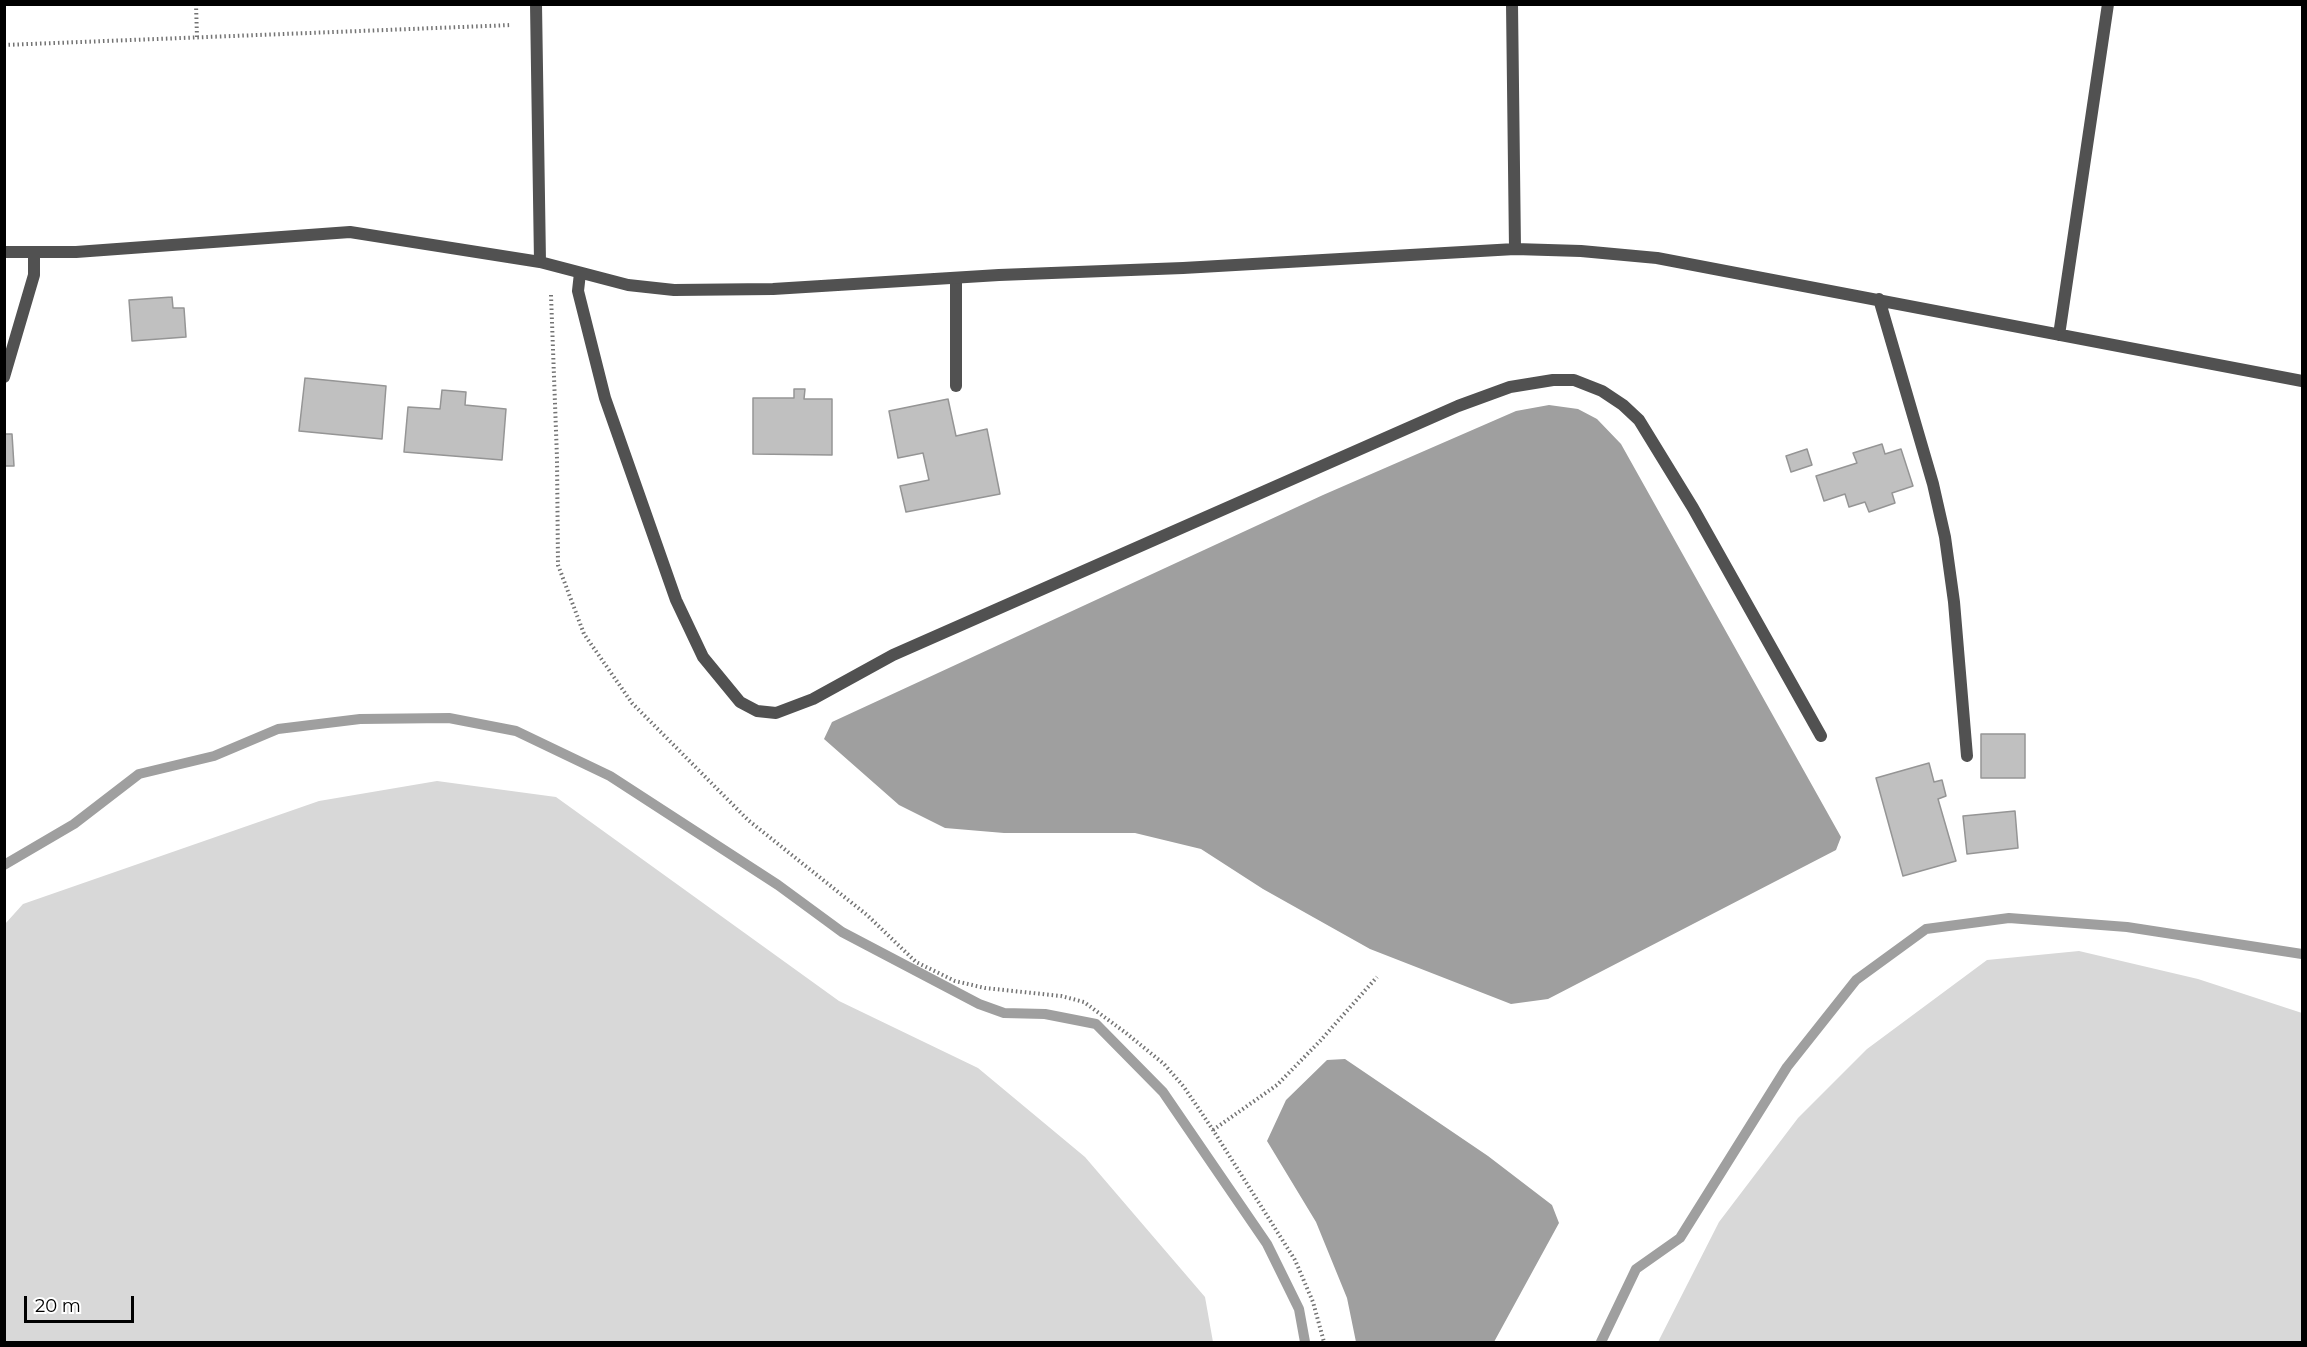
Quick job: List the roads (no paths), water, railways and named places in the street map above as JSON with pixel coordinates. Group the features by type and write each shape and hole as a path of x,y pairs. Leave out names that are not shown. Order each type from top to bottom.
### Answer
{"street":[{"path":"536,4 545,264"},
{"path":"1512,4 1515,249"},
{"path":"2059,335 2108,4"},
{"path":"4,252 76,252 351,232 545,264 628,285 674,290 773,290 956,278 1195,268 1515,249 1581,251 1658,258 2302,381"},
{"path":"4,377 34,275 34,252"},
{"path":"580,273 578,291 605,398 676,600 703,657 740,702 757,711 776,713 813,699 893,655 1458,406 1510,387 1553,380 1574,380 1602,391 1623,405 1639,420 1693,508 1821,736"},
{"path":"956,278 956,386"},
{"path":"1879,299 1933,484 1946,537 1967,756"}],"waterway":[{"path":"4,865 74,824 139,774 214,756 278,729 360,719 449,718 516,731 610,776 778,885 842,932 979,1004 1004,1013 1045,1014 1096,1024 1163,1092 1267,1244 1299,1309 1305,1342"},
{"path":"1601,1342 1636,1269 1680,1238 1787,1067 1856,980 1926,929 2009,918 2127,927 2302,954"}]}
